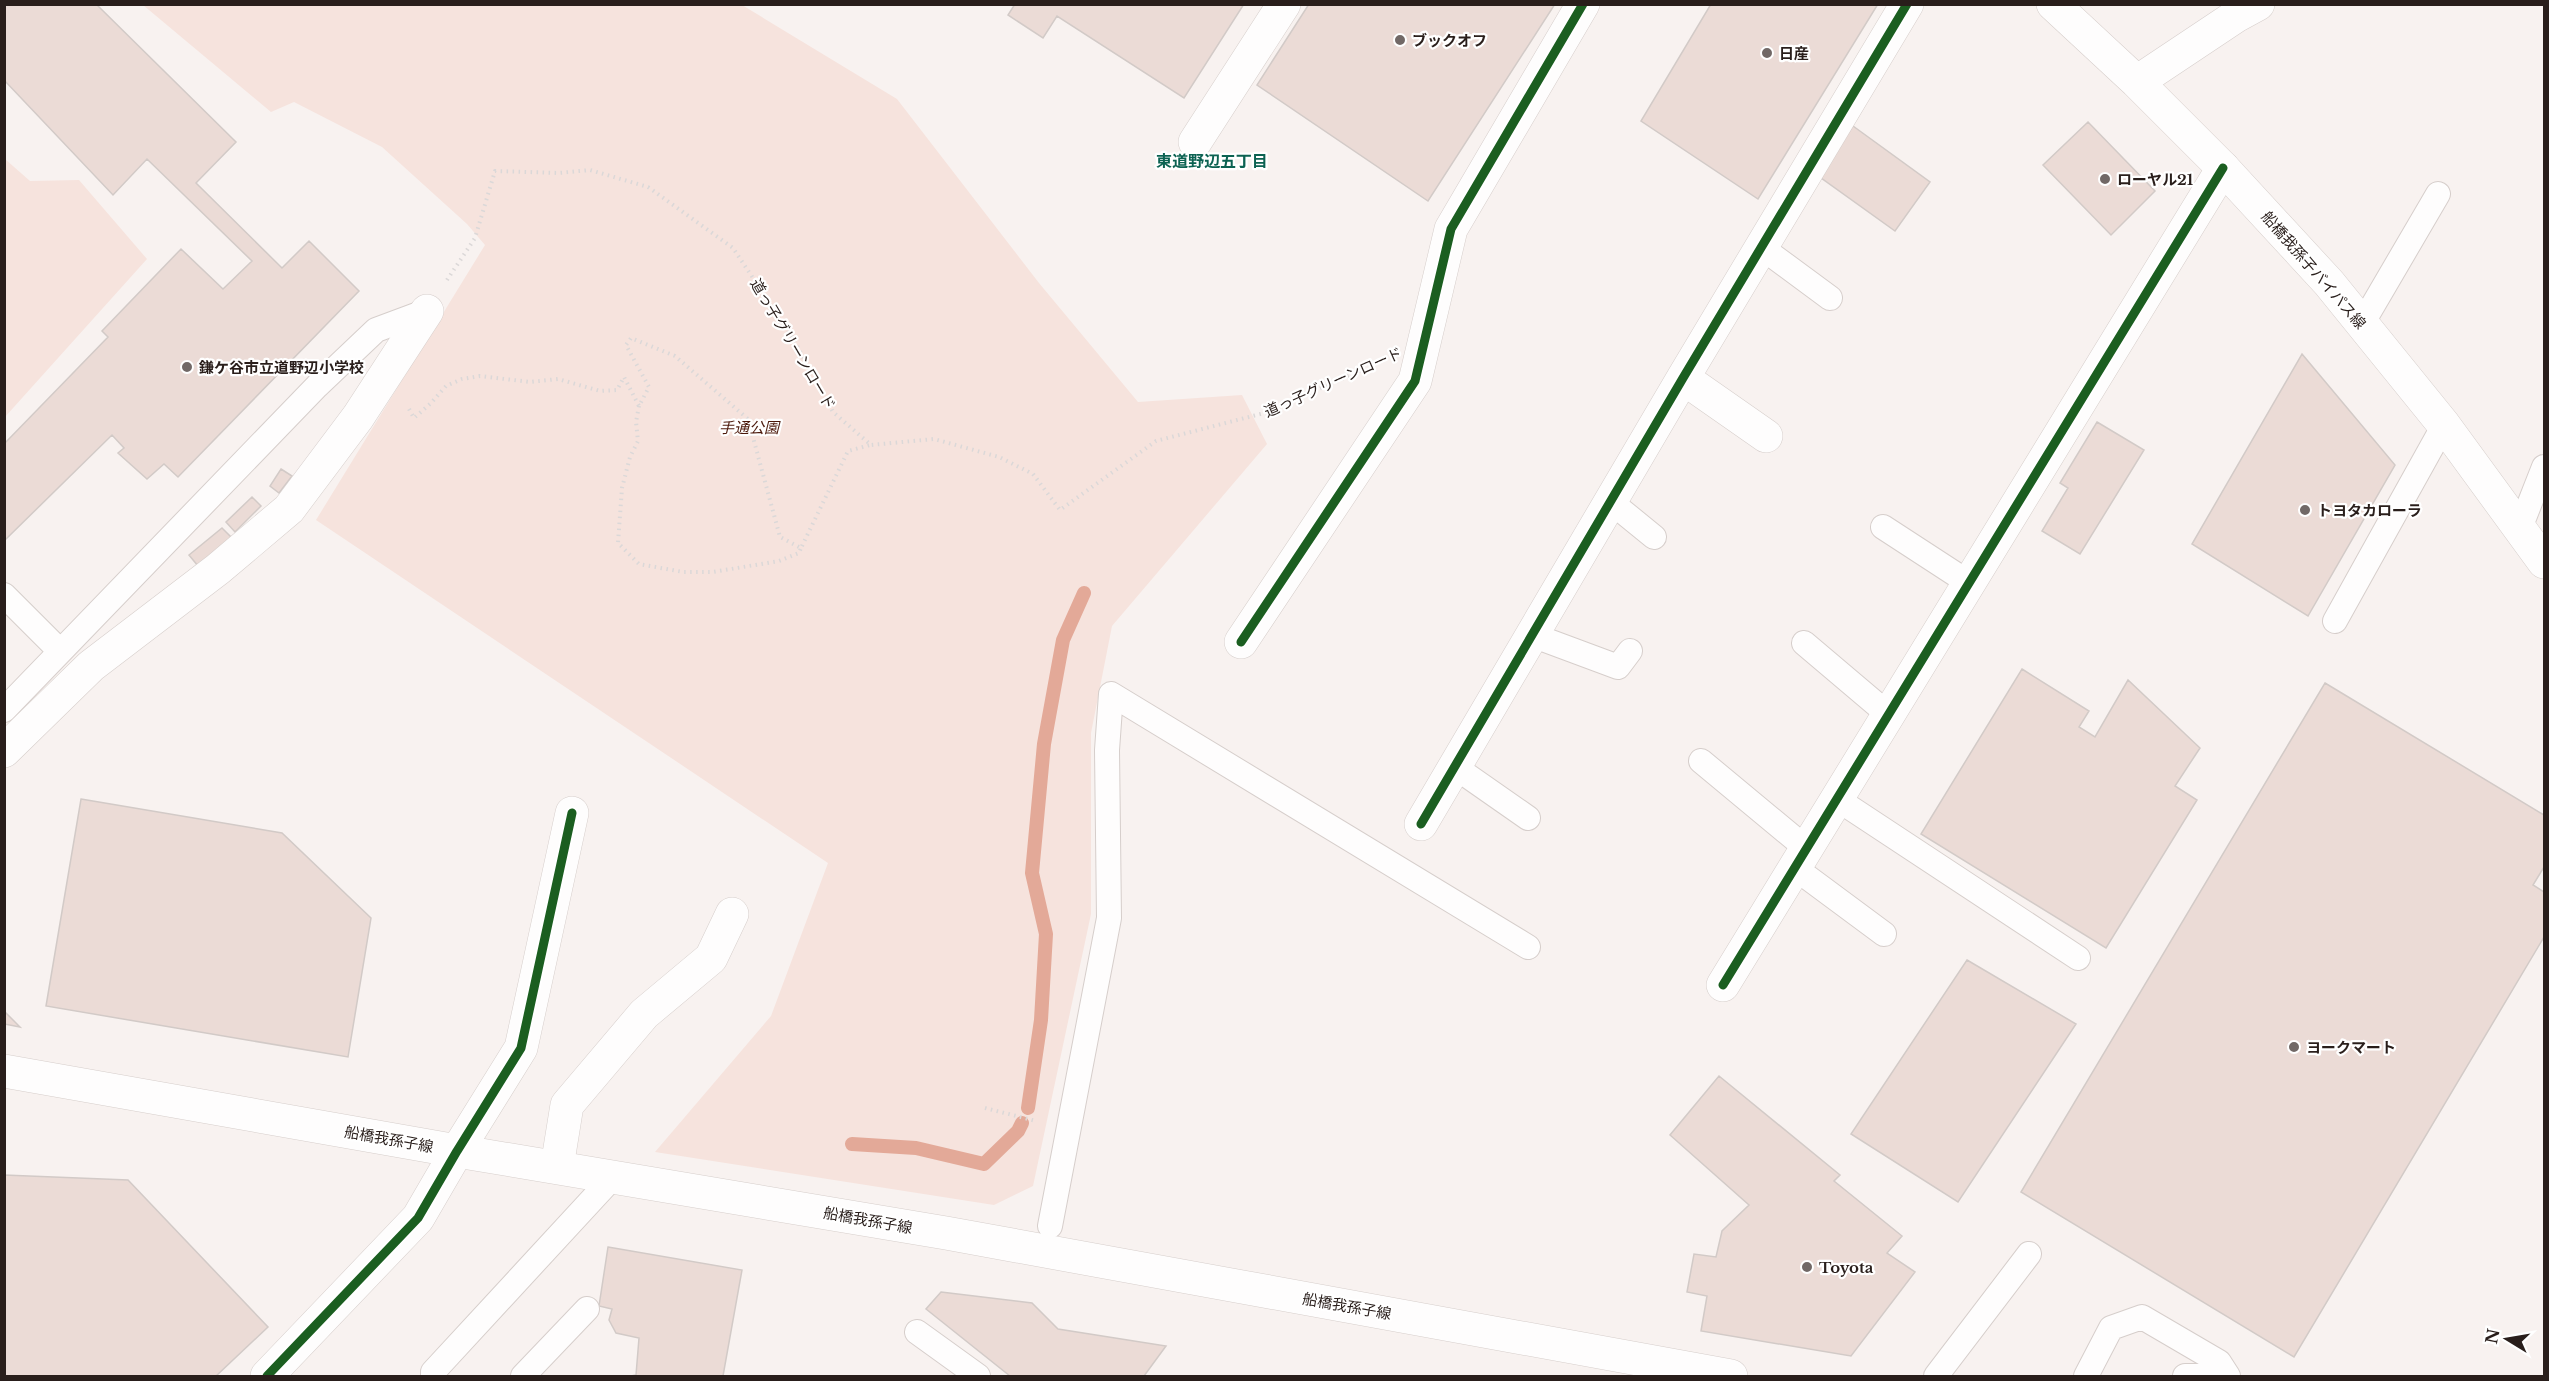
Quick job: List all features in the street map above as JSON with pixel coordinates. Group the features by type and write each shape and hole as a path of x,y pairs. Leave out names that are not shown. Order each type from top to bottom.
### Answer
{"street":[{"path":"1195,142 1284,4"},
{"path":"1241,642 1415,381 1451,229 1583,4"},
{"path":"1421,824 1683,378 1907,4"},
{"name":"船橋我孫子バイパス線","path":"2053,4 2137,82 2223,168 2330,284 2444,425 2544,562"},
{"path":"2137,82 2236,15 2258,4"},
{"path":"1724,986 2223,168"},
{"path":"4,751 91,666 218,569 289,509 358,417 427,311"},
{"path":"1683,378 1766,436"},
{"path":"267,1377 418,1218 521,1048 572,813"},
{"path":"557,1167 567,1105 644,1014 711,958 732,914"},
{"name":"船橋我孫子線","path":"4,1071 457,1151 982,1239 1731,1377"}],"lane":[{"path":"2362,324 2438,194"},
{"path":"1761,247 1830,298"},
{"path":"4,710 317,386 376,330 427,311"},
{"path":"2335,621 2444,425"},
{"path":"2520,528 2544,467"},
{"path":"1611,502 1654,537"},
{"path":"1883,527 1969,583"},
{"path":"4,595 60,651"},
{"path":"1532,635 1618,667 1629,651"},
{"path":"1804,643 1889,715"},
{"path":"1050,1226 1110,918 1107,750 1111,694 1528,947"},
{"path":"1701,761 1884,934"},
{"path":"1455,766 1528,818"},
{"path":"1837,799 2078,958"},
{"path":"433,1377 433,1372 614,1177"},
{"path":"1936,1377 2029,1254"},
{"path":"523,1377 587,1309"},
{"path":"2086,1377 2110,1328 2142,1317 2219,1362 2228,1376 2185,1377"},
{"path":"917,1332 978,1377"}],"path":[{"path":"801,548 780,537 748,419 675,356 631,338 626,345 648,387 639,406 636,422 638,441 630,457 622,488 618,543 639,564 683,572 713,572 779,561 799,553 848,451 871,445"},
{"path":"387,373 414,418 446,386 462,379 480,376 530,382 558,379 600,391 617,390 624,377 639,406"},
{"path":"985,1108 1043,1122"}],"green space":[{"name":"手通公園","path":"143,5 742,5 897,99 1039,283 1138,402 1242,395 1267,444 1112,626 1091,733 1091,914 1033,1186 994,1205 655,1152 771,1016 828,863 316,520 485,245 467,224 382,147 294,102 271,112"},
{"path":"5,159 30,181 79,180 147,259 5,417"}],"building":[{"path":"7,4 96,4 236,142 196,183 282,268 309,241 359,291 178,477 164,464 147,479 118,453 124,448 112,435 4,541 4,444 108,337 102,331 181,249 223,289 252,261 147,159 113,195 4,80 4,7"},
{"path":"1015,4 1244,4 1184,98 1057,16 1043,38 1008,15"},
{"path":"1309,4 1555,4 1428,201 1257,85"},
{"path":"1711,4 1878,4 1758,199 1641,121"},
{"path":"2088,122 2155,191 2111,235 2043,165"},
{"path":"1853,126 1930,182 1895,231 1817,175"},
{"path":"2302,354 2395,465 2308,616 2192,544"},
{"path":"2097,422 2144,450 2080,554 2042,531 2068,488 2060,483"},
{"path":"281,469 292,476 279,493 270,486"},
{"path":"252,497 261,506 235,532 226,522"},
{"path":"222,528 232,538 198,566 189,555"},
{"path":"2022,669 2089,711 2079,727 2095,737 2128,680 2200,748 2175,786 2197,800 2106,948 1921,834"},
{"path":"2325,683 2544,815 2544,867 2533,885 2544,892 2544,937 2294,1357 2021,1192"},
{"path":"81,799 282,833 371,918 348,1057 46,1006"},
{"path":"1967,960 2076,1024 1958,1202 1851,1134"},
{"path":"4,1011 20,1027 4,1024"},
{"path":"1719,1076 1840,1175 1834,1181 1902,1236 1887,1253 1915,1272 1851,1356 1701,1331 1707,1296 1687,1292 1694,1254 1716,1257 1722,1231 1749,1205 1670,1135"},
{"path":"4,1175 128,1180 268,1327 216,1376 4,1376"},
{"path":"608,1247 742,1270 723,1376 631,1376 636,1375 639,1338 616,1333 609,1320 612,1309 599,1306"},
{"path":"941,1292 1032,1303 1058,1329 1166,1346 1144,1376 1010,1376 926,1309"}],"waterway":[{"path":"1028,1108 1041,1020 1046,934 1032,873 1044,744 1063,640 1084,593"},
{"path":"852,1144 916,1148 984,1164 1018,1131 1022,1123"}],"cycle path":[{"path":"1241,642 1415,381 1451,229 1583,4"},
{"path":"1421,824 1683,378 1907,4"},
{"path":"1723,985 2223,168"},
{"path":"267,1376 418,1218 521,1048 572,813"}],"place":[{"name":"ブックオフ","path":"1400,40"},
{"name":"日産","path":"1767,53"},
{"name":"ローヤル21","path":"2105,179"},
{"name":"鎌ケ谷市立道野辺小学校","path":"187,367"},
{"name":"トヨタカローラ","path":"2305,510"},
{"name":"ヨークマート","path":"2294,1047"},
{"name":"Toyota","path":"1807,1267"}],"district":[{"name":"東道野辺五丁目","path":"1212,161"}]}
